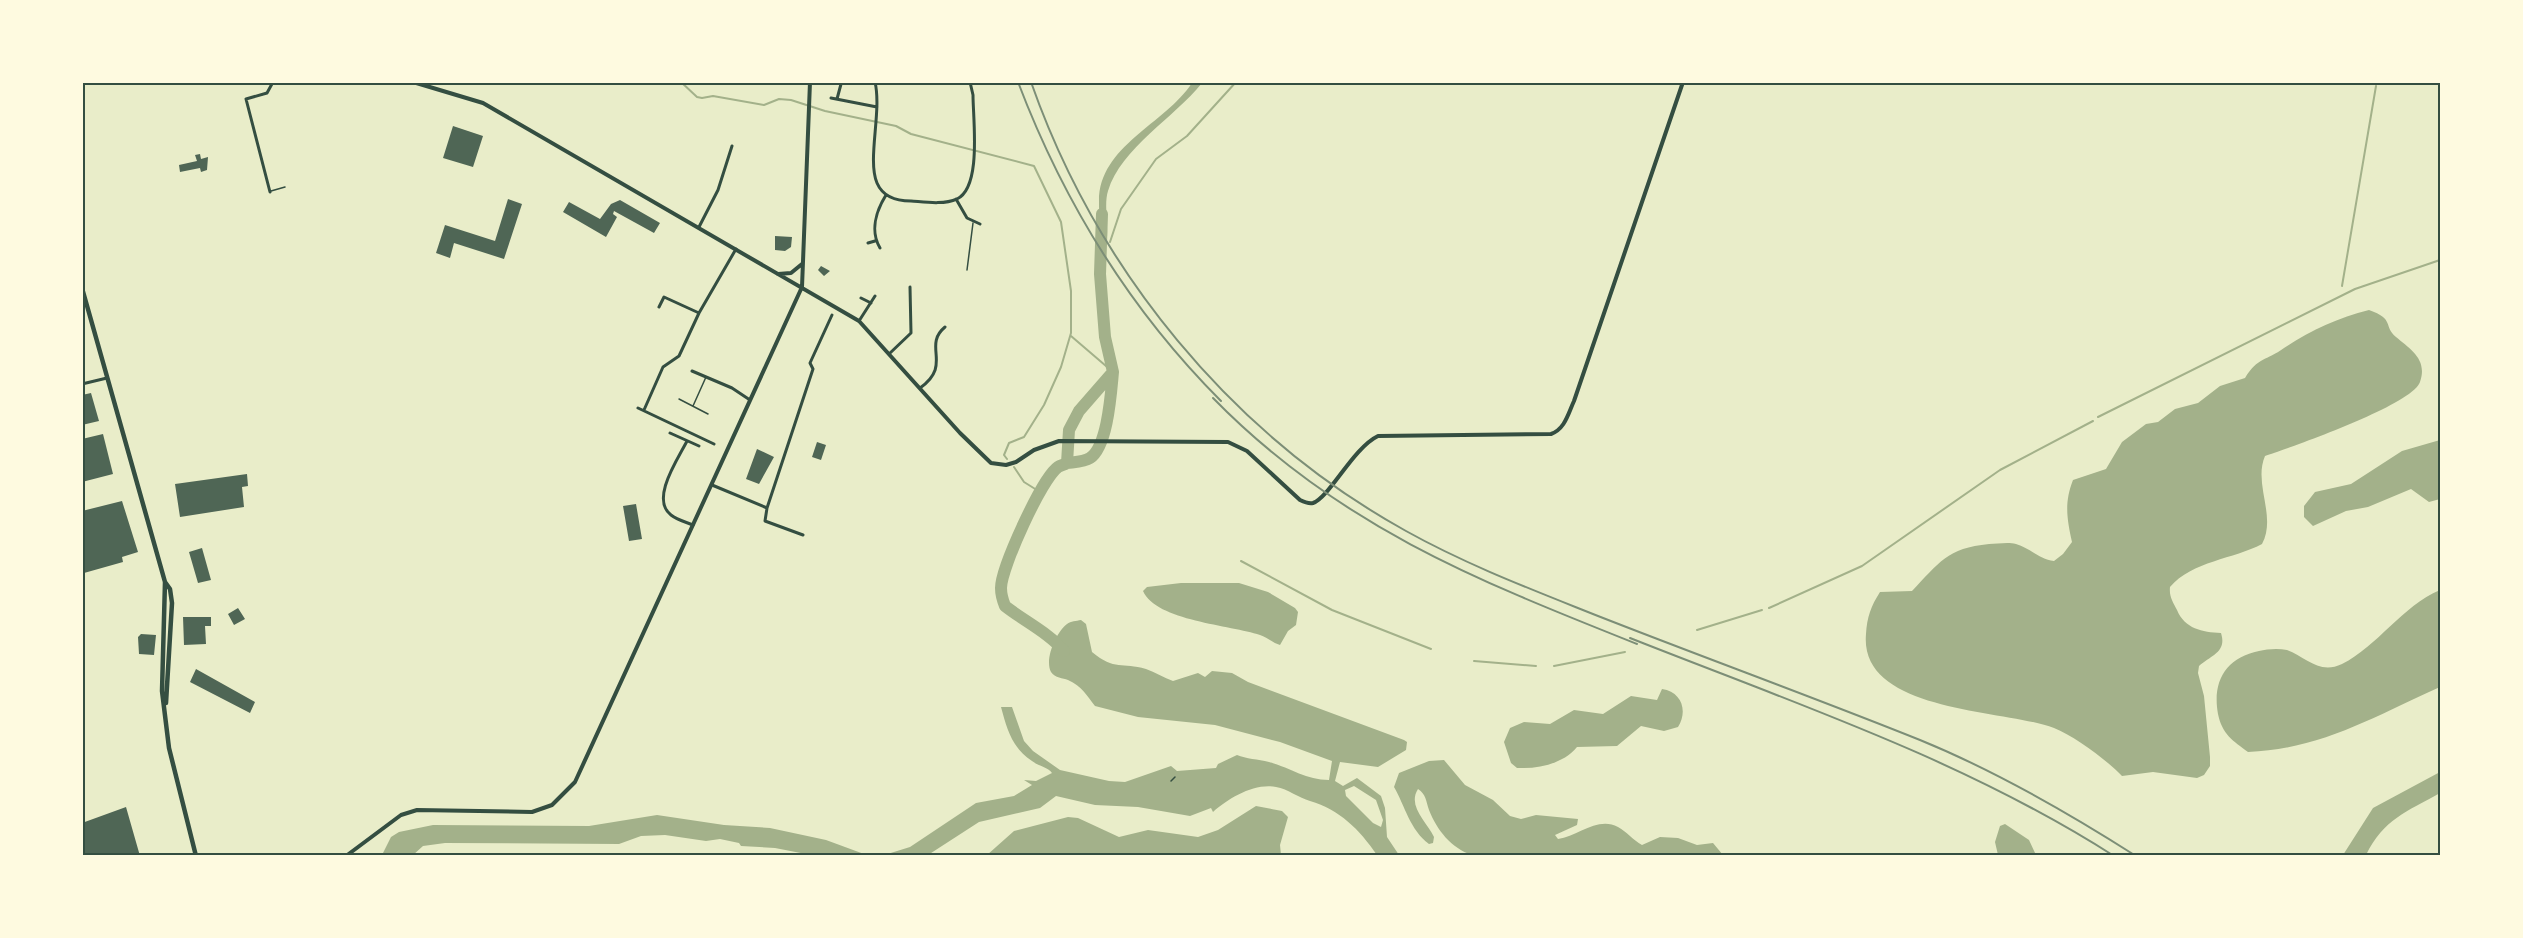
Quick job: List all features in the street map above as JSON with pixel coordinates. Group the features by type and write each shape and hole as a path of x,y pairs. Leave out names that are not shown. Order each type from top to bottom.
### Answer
{"main road":[{"path":"413,82 483,103 859,321 960,433 991,462 1006,465 1016,462 1034,450 1059,441 1228,442 1247,451 1300,500 1314,503 1359,449 1378,436 1551,434 1558,431 1565,423 1574,401 1683,82"},
{"path":"346,855 401,815 417,810 532,812 552,805 575,782 802,287 810,82"},
{"path":"775,274 791,273 802,264"},
{"path":"82,288 165,582 160,665 169,748 196,855"},
{"path":"165,582 170,589 172,600 166,707"}],"street":[{"path":"270,192 246,99 267,93 273,82"},
{"path":"875,82 878,107 875,177 886,195 909,201 956,200 970,186 974,95 970,82"},
{"path":"837,99 841,84"},
{"path":"831,98 878,107"},
{"path":"699,227 718,190 732,146"},
{"path":"880,248 875,240 876,214 886,195"},
{"path":"956,200 966,218 973,223 980,224"},
{"path":"868,243 875,240"},
{"path":"644,410 663,367 679,356 699,313 736,249"},
{"path":"890,354 911,333 910,287"},
{"path":"859,321 875,296"},
{"path":"659,307 664,297 699,313"},
{"path":"861,297 871,303"},
{"path":"803,535 765,521 767,508 813,369 810,363 832,315"},
{"path":"920,388 935,374 938,365 935,344 939,332 945,327"},
{"path":"692,371 750,400"},
{"path":"82,384 109,378"},
{"path":"638,408 714,444"},
{"path":"670,433 699,446"},
{"path":"687,441 663,495 664,506 671,515 693,525"},
{"path":"712,485 767,508"}],"lane":[{"path":"270,192 285,187"},
{"path":"967,270 973,223"},
{"path":"693,407 706,376"},
{"path":"679,399 708,414"}],"path":[{"path":"1170,781 1175,777"}],"shaded area":[{"path":"1192,83 1202,83 1136,147 1115,175 1107,196 1107,237 1100,220 1099,201 1102,182 1110,165 1121,150 1180,98"},
{"path":"2369,310 2382,316 2392,333 2416,355 2422,367 2420,382 2412,391 2375,413 2324,435 2265,456 2262,478 2267,522 2262,544 2190,571 2170,587 2170,594 2180,616 2189,625 2207,632 2221,633 2220,649 2199,666 2198,673 2204,696 2210,757 2210,766 2204,775 2197,778 2153,772 2122,776 2090,749 2054,728 1971,711 1909,693 1886,679 1870,660 1866,634 1867,622 1880,592 1912,591 1945,558 1975,546 2016,544 2054,561 2072,542 2067,511 2068,496 2073,480 2106,469 2122,442 2146,424 2158,422 2175,409 2198,403 2220,386 2245,378 2258,363 2315,330"},
{"path":"2440,440 2440,499 2429,502 2411,489 2368,507 2346,511 2313,526 2304,517 2304,506 2315,492 2351,484 2402,451"},
{"path":"1181,583 1239,583 1268,592 1295,608 1298,612 1296,625 1288,631 1280,645 1247,631 1178,615 1151,601 1143,591 1147,587"},
{"path":"2440,590 2440,687 2370,720 2300,745 2248,752 2225,732 2218,714 2217,691 2224,673 2238,659 2259,651 2280,649 2294,653 2313,664 2334,667 2355,656 2414,606"},
{"path":"1081,620 1086,624 1092,652 1107,662 1146,669 1173,681 1198,673 1205,677 1212,671 1232,673 1248,682 1407,742 1406,750 1378,767 1340,762 1335,781 1343,786 1357,778 1381,796 1385,808 1387,837 1399,855 1377,855 1356,829 1340,815 1285,790 1268,786 1242,793 1213,812 1211,808 1190,816 1138,807 1095,805 1056,796 1040,808 979,822 928,855 881,856 910,847 976,803 1014,796 1032,785 1024,780 1036,781 1052,773 1025,756 1015,744 1001,707 1012,707 1024,741 1033,751 1060,770 1109,781 1125,782 1171,766 1177,771 1216,768 1218,764 1237,755 1277,764 1313,778 1329,780 1332,761 1280,742 1215,725 1138,717 1095,706 1081,688 1073,682 1055,676 1049,666 1050,653 1059,633 1069,623","holes":["1354,786 1376,800 1383,820 1381,827 1373,823 1346,796 1345,790"]},
{"path":"1662,689 1674,694 1681,703 1683,715 1678,727 1664,731 1641,726 1617,746 1577,747 1565,758 1533,768 1517,768 1511,763 1504,742 1510,728 1524,722 1550,724 1574,710 1603,714 1631,696 1657,700"},
{"path":"1444,760 1465,785 1493,800 1510,816 1521,819 1536,815 1578,819 1577,825 1555,835 1558,839 1596,825 1610,824 1618,827 1642,845 1660,837 1678,838 1697,845 1713,843 1723,855 1472,855 1451,843 1441,831 1432,817 1424,795 1418,789 1415,795 1416,808 1434,837 1433,843 1429,844 1412,825 1394,787 1399,773 1429,761"},
{"path":"2440,772 2440,793 2406,811 2388,825 2366,855 2343,855 2373,808"},
{"path":"1256,806 1282,811 1288,817 1280,845 1281,855 987,855 1014,831 1068,817 1078,818 1119,837 1148,830 1198,837 1218,830"},
{"path":"657,815 724,825 770,828 826,840 864,854 880,855 811,855 775,848 741,846 739,843 720,839 706,841 665,835 641,836 619,844 445,843 423,846 413,855 382,855 391,837 399,832 433,825 589,826"},
{"path":"2005,824 2029,840 2036,855 1998,855 1995,842 2000,826"}],"building":[{"path":"453,126 483,136 473,167 443,158"},
{"path":"200,154 201,159 208,157 207,170 201,172 200,168 180,172 179,165 197,161 195,155"},
{"path":"508,199 522,204 504,259 454,243 450,258 436,253 445,225 495,241"},
{"path":"620,200 660,223 654,233 614,211 613,214 617,217 606,237 563,212 569,202 600,219 611,204"},
{"path":"775,236 792,237 791,247 785,251 775,250"},
{"path":"821,266 830,271 824,276 818,270"},
{"path":"91,393 99,421 82,425 82,395"},
{"path":"103,434 113,474 82,482 82,439"},
{"path":"817,442 826,445 821,460 812,457"},
{"path":"757,449 774,457 759,484 746,479"},
{"path":"247,474 248,486 242,487 244,507 180,517 175,484"},
{"path":"122,501 138,552 122,557 123,562 84,573 82,511"},
{"path":"636,504 642,539 629,541 623,506"},
{"path":"202,548 211,580 198,583 189,552"},
{"path":"238,608 245,619 234,625 228,614"},
{"path":"183,617 211,617 211,626 205,626 206,644 184,645"},
{"path":"141,634 156,635 154,655 139,654 138,637"},
{"path":"196,669 255,702 250,713 190,682"},
{"path":"126,807 140,856 82,856 82,823"}],"waterway":[{"path":"681,82 697,97 713,96 764,105 779,99 791,100 825,111 896,126 911,134 1034,166 1061,222 1071,291 1071,333 1061,367 1044,405 1024,437 1009,443 1004,455 1007,459"},
{"path":"1110,242 1121,209 1156,159 1187,136 1236,82"},
{"path":"2342,286 2376,86"},
{"path":"1064,651 1044,633 1005,606 1001,588 1008,562 1033,505 1051,475 1058,467 1067,463 1069,430 1079,411 1113,372 1105,337 1100,274 1102,214"},
{"path":"2098,417 2355,289 2440,260"},
{"path":"1071,336 1113,372"},
{"path":"1067,463 1090,458 1096,452 1108,418 1113,372"},
{"path":"1769,608 1862,566 2000,470 2093,421"},
{"path":"1014,467 1024,482 1040,492"},
{"path":"1241,561 1332,610 1431,649"},
{"path":"1697,630 1762,610"},
{"path":"1554,666 1625,652"},
{"path":"1474,661 1536,666"}],"railway":[{"path":"1018,82 1056,170 1103,253 1157,330 1221,401"},
{"path":"1031,82 1059,151 1093,218 1133,281 1178,341 1228,396 1283,446 1342,492 1406,531 1500,576 1948,752 2031,793 2136,856"},
{"path":"1213,398 1260,442 1309,481 1359,515 1465,572 1637,644"},
{"path":"1630,638 1816,710 1938,762 2057,822 2114,856"}]}
